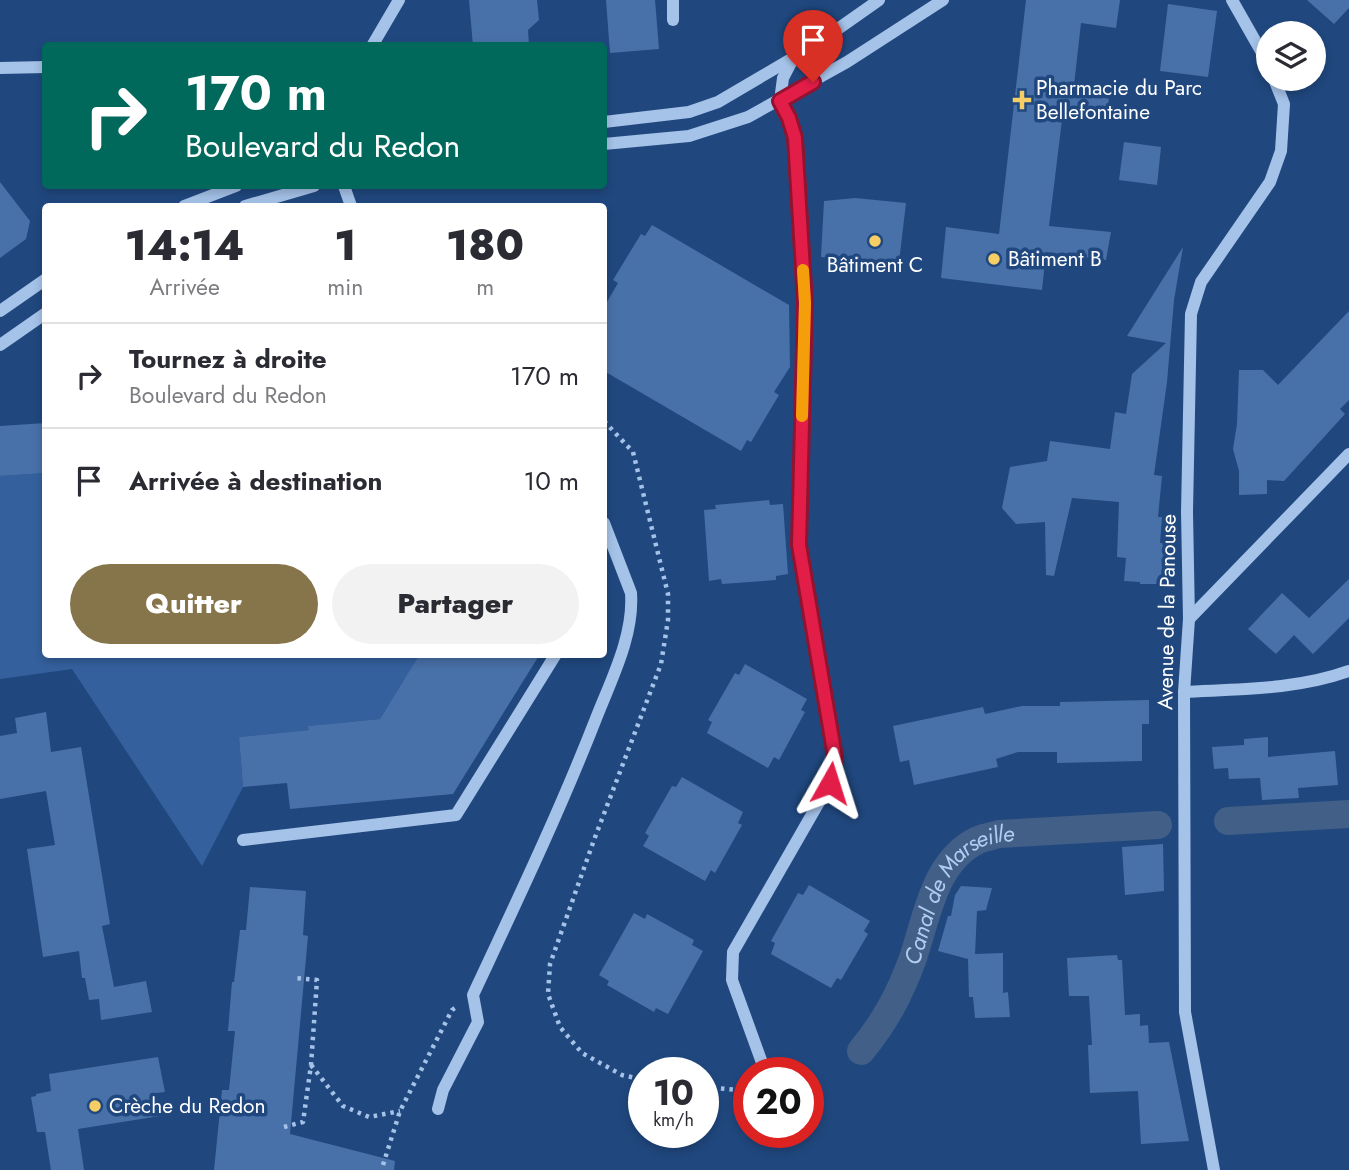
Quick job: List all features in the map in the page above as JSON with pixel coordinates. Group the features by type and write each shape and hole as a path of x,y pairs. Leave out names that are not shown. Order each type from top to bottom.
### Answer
{"street":[{"path":"374,42 400,0"},
{"path":"673,0 673,20"},
{"path":"607,122 689,112 718,102 815,45 879,0"},
{"path":"919,16 923,0"},
{"path":"607,144 689,136 723,127 780,101 883,41 943,0"},
{"path":"1231,0 1256,43"},
{"path":"760,1057 732,980 733,952 830,783 835,757 799,545 805,303 795,138 780,101 783,78 794,57"},
{"path":"0,68 42,66"},
{"name":"Avenue de la Panouse","path":"1214,1170 1185,1012 1184,692 1189,619 1187,512 1191,314 1201,282 1270,182 1281,151 1284,104 1279,91"},
{"path":"192,203 229,189"},
{"path":"256,203 304,189"},
{"path":"0,311 42,282"},
{"path":"0,345 42,316"},
{"path":"1189,619 1349,454"},
{"path":"438,1109 443,1090 478,1022 473,995 567,793 622,653 632,606 631,593 607,531"},
{"path":"243,840 456,815 554,658"},
{"path":"1184,692 1261,688 1322,681 1349,671"}],"path":[{"path":"607,424 633,452 668,594 668,620 661,664 550,964 548,994 560,1027 582,1053 628,1076"},
{"path":"284,1127 303,1122 311,1065 317,980 295,978"},
{"path":"383,1165 400,1111 452,1010 473,995"},
{"path":"311,1065 343,1106 369,1117 400,1111"}],"shaded area":[{"path":"42,473 42,658 418,658 380,719 239,737 243,787 202,866 72,669 0,679 0,476"}],"building":[{"path":"469,0 537,0 539,20 528,30 529,42 473,42"},
{"path":"606,0 655,0 659,49 610,53"},
{"path":"1026,0 1120,0 1116,28 1081,23 1074,85 1110,88 1107,116 1063,112 1049,226 1111,232 1106,260 1046,252 1042,290 941,278 946,227 999,234"},
{"path":"1307,0 1349,0 1349,8 1334,24"},
{"path":"1168,4 1217,11 1208,77 1160,71"},
{"path":"1124,142 1161,147 1157,185 1119,180"},
{"path":"0,182 30,221 26,239 0,258"},
{"name":"Bâtiment C","path":"855,198 906,203 898,271 847,265 847,259 821,257 824,201"},
{"path":"652,225 789,305 790,367 774,392 779,395 751,442 747,440 741,451 607,373 607,302 618,283 613,280 641,234 645,236"},
{"path":"1183,247 1174,300 1167,382 1154,475 1162,476 1158,517 1162,517 1160,543 1167,543 1166,584 1124,581 1126,558 1117,557 1119,502 1072,498 1054,576 1046,575 1045,522 1016,524 1002,508 1010,467 1047,461 1050,441 1110,449 1115,412 1126,414 1132,374 1166,343 1127,336"},
{"path":"1349,311 1349,400 1340,409 1345,414 1284,481 1267,480 1267,494 1239,495 1239,471 1233,449 1239,370 1263,370 1278,385"},
{"path":"42,423 42,473 0,476 0,426"},
{"path":"769,500 770,505 783,504 788,574 776,576 776,580 722,584 721,579 709,581 704,510 716,509 715,505"},
{"path":"1349,579 1349,618 1313,654 1294,635 1276,654 1248,629 1282,593 1309,618"},
{"path":"418,658 538,658 453,794 290,809 287,783 243,787 239,737 309,730 308,726 380,719"},
{"path":"745,664 807,699 801,710 805,712 779,760 774,757 768,768 707,733 712,722 708,720 735,673 739,675"},
{"path":"1149,700 1149,724 1142,724 1142,761 1057,763 1057,752 1018,752 996,759 998,767 914,785 909,760 900,762 893,726 983,707 985,714 1022,706 1060,706 1060,702"},
{"path":"46,712 51,752 81,747 110,924 102,926 114,987 146,981 152,1012 101,1020 99,999 89,1000 85,978 82,978 79,951 43,957 27,849 55,845 46,791 0,799 0,736 17,733 15,718"},
{"path":"1268,737 1268,757 1335,751 1338,785 1298,788 1299,798 1262,800 1260,778 1229,779 1228,768 1214,769 1212,747 1244,745 1244,739"},
{"path":"682,777 743,812 738,823 742,825 715,873 711,870 705,881 643,846 649,836 645,833 672,786 676,787"},
{"path":"1163,844 1164,891 1125,895 1122,847"},
{"path":"809,885 870,921 864,931 868,934 841,980 837,978 831,988 771,954 775,943 771,941 798,893 803,895"},
{"path":"961,886 992,888 986,910 977,911 975,954 1003,953 1003,993 1008,992 1010,1017 975,1018 973,997 969,997 968,959 938,951 948,916 951,916 955,895"},
{"path":"250,887 306,891 303,935 308,936 290,1134 395,1161 394,1170 214,1170 222,1090 229,1090 235,1031 228,1031 232,982 240,930 246,930"},
{"path":"634,913 645,919 647,914 694,940 692,945 703,951 668,1014 656,1008 654,1012 607,985 609,981 599,975"},
{"path":"1117,955 1118,960 1122,960 1125,1015 1140,1014 1140,1026 1148,1025 1149,1043 1169,1042 1189,1141 1141,1144 1138,1091 1090,1093 1088,1045 1092,1045 1089,996 1069,996 1067,958"},
{"name":"Crèche du Redon","path":"158,1057 165,1092 156,1093 160,1116 78,1129 84,1170 51,1170 45,1132 37,1132 31,1097 51,1091 49,1074"}],"waterway":[{"name":"Canal de Marseille","path":"1228,821 1349,814"},
{"name":"Canal de Marseille","path":"861,1051 897,996 913,958 934,892 951,862 963,849 978,840 999,834 1158,825"}],"slow traffic":[{"path":"802,416 805,303 803,270"}],"place":[{"name":"Pharmacie du Parc Bellefontaine","path":"1022,100"},
{"name":"Bâtiment C","path":"875,241"},
{"name":"Bâtiment B","path":"994,259"},
{"name":"Crèche du Redon","path":"95,1106"}],"route":[{"path":"813,82 780,101 795,138 805,303 799,545 835,757 830,783"}]}
